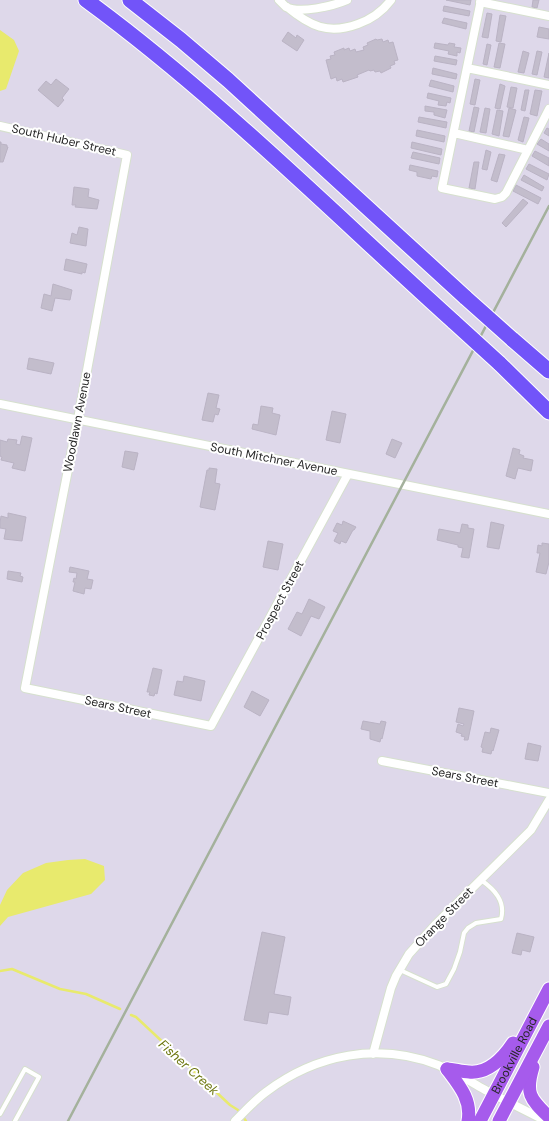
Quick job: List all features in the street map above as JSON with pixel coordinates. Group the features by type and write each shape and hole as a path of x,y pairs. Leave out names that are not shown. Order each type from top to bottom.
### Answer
{"highway":[{"path":"86,0 158,55 211,100 499,363 549,412"},
{"path":"130,0 181,40 228,80 466,298 549,371"}],"main road":[{"name":"Brookville Road","path":"480,1121 549,989"},
{"path":"447,1069 458,1069 469,1072 488,1068 502,1058 515,1040 534,1019"},
{"name":"Brookville Road","path":"499,1121 549,1026"},
{"path":"539,1045 528,1085 536,1104 549,1117"},
{"path":"447,1069 468,1100 468,1121"}],"street":[{"path":"279,0 305,21 316,26 338,30 368,20 379,13 391,0"},
{"path":"287,7 297,9 319,8 336,5 347,0"},
{"path":"549,16 481,1 442,188 493,199 500,198 506,193 549,110"},
{"path":"467,68 549,85"},
{"name":"South Huber Street","path":"0,126 127,155"},
{"path":"454,133 528,150"},
{"name":"Woodlawn Avenue","path":"25,688 78,419 127,155"},
{"name":"South Mitchner Avenue","path":"0,404 549,514"},
{"name":"Prospect Street","path":"211,726 348,474"},
{"name":"Sears Street","path":"25,688 211,726"},
{"name":"Sears Street","path":"382,761 549,793"},
{"name":"Orange Street","path":"373,1054 391,988 409,954 421,940 531,830 549,800"},
{"path":"235,1121 265,1092 291,1075 318,1063 350,1055 373,1054 407,1057 438,1065 546,1121"}],"lane":[{"path":"400,969 437,987 446,984 454,969 460,952 464,933 468,928 476,923 501,919 502,913 500,901 494,889 481,880"},
{"path":"0,1114 25,1069 39,1077 15,1121"}],"shaded area":[{"path":"0,30 14,40 19,51 6,89 0,91"},
{"path":"85,859 104,866 105,880 91,894 8,917 0,926 0,905 7,890 23,873 46,863"}],"building":[{"path":"446,0 471,0 470,5"},
{"path":"533,0 539,0 537,8 532,7"},
{"path":"444,6 470,11 469,16 443,11"},
{"path":"487,13 492,14 488,38 482,37"},
{"path":"500,15 506,16 501,42 496,41"},
{"path":"444,18 467,23 466,29 442,23"},
{"path":"539,27 549,29 549,39 537,37"},
{"path":"288,32 296,38 297,35 304,40 297,51 282,41"},
{"path":"376,39 382,39 383,42 388,40 389,43 393,42 398,60 394,61 395,64 390,66 391,68 381,73 380,71 375,72 374,70 369,70 357,75 358,77 343,82 342,79 337,81 336,77 331,79 326,60 331,59 330,56 335,55 334,52 344,48 344,50 349,48 350,51 355,49 356,52 364,50 363,47 368,45 367,43"},
{"path":"435,43 448,45 449,43 455,44 454,47 461,48 460,53 457,52 457,56 448,54 449,51 434,48"},
{"path":"499,43 505,44 500,68 494,67"},
{"path":"487,44 491,45 487,65 483,64"},
{"path":"523,51 529,53 524,73 518,72"},
{"path":"537,51 542,52 537,75 532,74"},
{"path":"549,53 549,78 544,77"},
{"path":"435,56 457,60 456,65 434,61"},
{"path":"433,68 457,74 456,79 432,74"},
{"path":"56,79 69,89 62,98 64,100 58,107 38,90 46,81 51,85"},
{"path":"475,79 480,80 475,105 470,104"},
{"path":"431,80 454,86 453,92 429,86"},
{"path":"500,84 505,86 500,109 495,108"},
{"path":"511,87 517,88 513,108 507,107"},
{"path":"525,90 529,90 525,111 521,110"},
{"path":"535,90 542,91 537,116 530,114"},
{"path":"428,93 451,98 450,103 447,102 446,106 438,105 439,101 427,98"},
{"path":"425,106 447,110 445,118 434,115 434,112 425,111"},
{"path":"474,107 479,108 474,132 469,131"},
{"path":"485,108 490,109 486,133 480,132"},
{"path":"509,108 516,110 509,137 503,136"},
{"path":"497,110 503,111 499,136 492,134"},
{"path":"419,117 447,122 446,128 418,122"},
{"path":"524,117 529,118 523,142 518,140"},
{"path":"547,128 549,129 549,136 544,133"},
{"path":"417,130 445,136 444,142 416,136"},
{"path":"541,139 549,144 549,151 537,144"},
{"path":"0,142 8,147 3,162 0,162"},
{"path":"412,142 442,149 441,155 411,148"},
{"path":"486,150 491,152 487,170 482,169"},
{"path":"535,151 549,158 549,166 532,156"},
{"path":"413,152 440,158 439,164 411,158"},
{"path":"499,154 505,155 497,182 491,180"},
{"path":"474,162 479,162 475,189 469,188"},
{"path":"529,164 549,174 547,180 526,169"},
{"path":"410,165 438,171 437,177 432,176 431,179 417,176 417,172 409,170"},
{"path":"524,175 544,187 542,191 521,180"},
{"path":"516,185 541,198 538,204 513,191"},
{"path":"74,187 89,189 88,197 99,200 97,209 75,207 76,205 72,205"},
{"path":"523,199 528,203 506,227 502,223"},
{"path":"79,227 88,229 86,246 70,243 72,233 77,235"},
{"path":"66,259 87,264 85,273 82,272 82,274 64,270"},
{"path":"53,284 72,290 70,300 55,298 52,311 41,308 44,294 51,296"},
{"path":"29,358 54,363 51,374 27,369"},
{"path":"208,393 219,395 216,408 220,409 218,415 215,414 213,422 202,420"},
{"path":"261,406 273,408 272,413 280,415 276,435 252,429 253,424 258,425"},
{"path":"332,411 346,414 340,443 326,440"},
{"path":"22,436 32,438 25,471 12,468 14,463 1,460 2,457 0,456 0,440 7,442 8,439 17,440 16,444 20,445"},
{"path":"392,439 402,443 395,458 386,454"},
{"path":"513,448 520,450 519,454 524,456 523,458 533,460 531,471 518,468 515,479 506,476"},
{"path":"125,451 138,453 134,470 122,467"},
{"path":"209,468 217,469 215,483 220,484 215,510 200,507 207,470 209,470"},
{"path":"8,513 26,517 22,541 4,539 6,529 0,528 1,516 8,518"},
{"path":"343,521 356,527 346,543 341,541 340,544 334,541 338,533 333,531 337,523 342,525"},
{"path":"491,522 504,525 499,549 487,547"},
{"path":"462,524 468,525 468,528 474,529 469,558 461,557 463,548 458,547 458,545 437,540 439,529 460,533"},
{"path":"268,541 283,544 278,570 263,567"},
{"path":"542,543 549,544 549,562 546,574 536,572 540,553 537,553 538,545 542,546"},
{"path":"70,567 89,571 87,579 93,580 91,589 85,588 84,594 73,591 75,582 73,582 74,578 76,579 77,573 69,572"},
{"path":"8,571 21,573 20,576 23,577 22,582 7,579"},
{"path":"309,599 325,607 319,619 311,616 301,636 288,629 297,612 302,614"},
{"path":"153,668 162,670 157,694 155,693 154,696 149,695 150,692 147,692"},
{"path":"184,676 205,681 201,701 174,695 177,681 183,682"},
{"path":"252,691 269,700 260,716 244,707"},
{"path":"459,708 474,711 468,740 464,740 465,737 461,736 462,734 456,732 458,724 463,726 464,724 456,722"},
{"path":"363,721 380,724 381,721 386,722 380,742 370,739 370,731 361,729"},
{"path":"491,728 499,730 491,754 482,752 483,748 481,747 485,732 490,733"},
{"path":"528,743 541,746 538,761 525,759"},
{"path":"262,932 285,937 274,994 291,997 288,1015 269,1012 267,1024 244,1020"},
{"path":"517,933 534,937 530,952 522,950 521,955 512,953"}],"waterway":[{"name":"Fisher Creek","path":"0,971 12,969 60,989 86,994 120,1009"},
{"name":"Fisher Creek","path":"131,1015 136,1017 230,1105 238,1110 246,1121"}],"railway":[{"path":"68,1121 549,206"}]}
